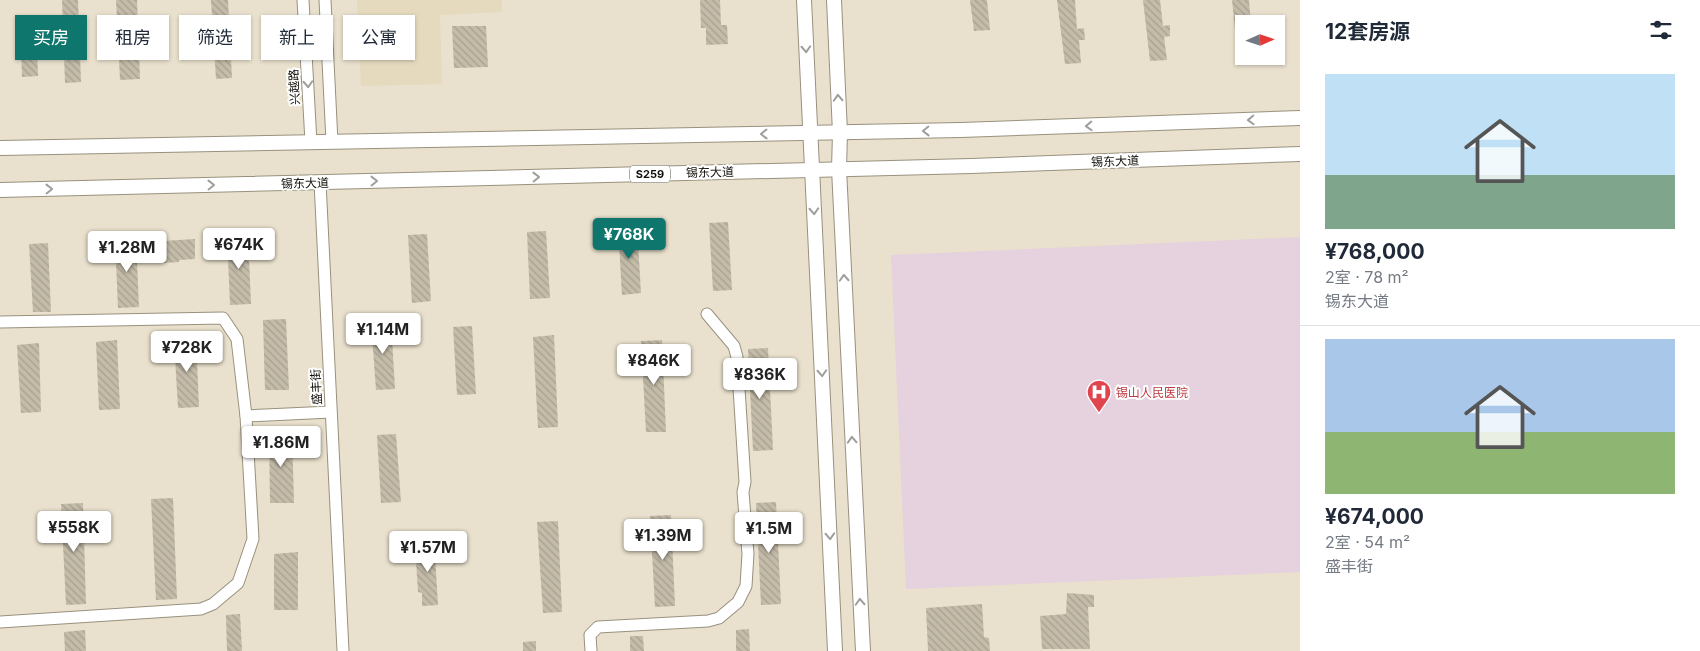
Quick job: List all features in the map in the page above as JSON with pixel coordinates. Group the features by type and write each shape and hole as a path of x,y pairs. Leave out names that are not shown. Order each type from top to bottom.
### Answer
{"main road":[{"path":"804,0 835,651"},
{"path":"834,0 840,132 839,169 863,651"},
{"path":"0,148 961,130 1300,118"},
{"name":"锡东大道","path":"0,190 812,170 1300,154"}],"street":[{"name":"兴越路","path":"303,0 311,142"},
{"path":"325,0 332,142"},
{"name":"盛丰街","path":"320,182 343,651"},
{"path":"591,651 590,635 598,627 708,621 719,618 738,602 746,586 748,554 743,492 745,482 737,357 734,346 708,314"},
{"path":"0,322 223,318 237,339 246,416 252,539 238,583 213,604 201,609 0,622"},
{"path":"246,416 331,412"}],"shaded area":[{"path":"357,0 502,0 502,12 440,15 442,84 361,86 360,60 415,60 415,15 358,15"},
{"name":"锡山人民医院","path":"1300,237 1300,572 906,589 891,255"}],"building":[{"path":"62,0 78,0 79,15 63,15"},
{"path":"116,0 137,0 138,15 117,15"},
{"path":"211,0 228,0 229,15 212,15"},
{"path":"700,0 720,0 721,25 727,25 728,44 706,45 706,28 701,28"},
{"path":"970,0 987,0 990,30 974,31"},
{"path":"1057,0 1075,0 1077,29 1084,28 1085,40 1079,40 1081,63 1065,64"},
{"path":"1143,0 1160,0 1163,26 1170,25 1170,36 1164,37 1167,60 1150,61"},
{"path":"1232,0 1249,0 1250,15 1235,15 1235,29"},
{"path":"452,26 486,26 488,67 454,68"},
{"path":"21,60 37,60 38,76 22,77"},
{"path":"64,60 80,60 81,82 65,83"},
{"path":"119,60 139,60 140,79 120,80"},
{"path":"215,60 231,60 232,78 216,79"},
{"path":"728,222 732,290 713,291 709,223"},
{"path":"637,226 641,293 622,295 618,227"},
{"path":"546,231 550,298 530,299 527,232"},
{"path":"427,234 431,301 412,303 408,235"},
{"path":"248,235 251,304 230,305 227,236"},
{"path":"136,238 139,307 118,308 115,239"},
{"path":"195,239 195,259 164,263 163,241"},
{"path":"48,243 51,312 33,312 29,244"},
{"path":"286,319 289,390 265,390 263,320"},
{"path":"391,321 395,389 376,390 371,322"},
{"path":"472,326 476,394 457,395 453,327"},
{"path":"554,335 558,427 538,428 533,337"},
{"path":"196,338 199,407 178,408 174,340"},
{"path":"117,340 120,409 99,410 96,342"},
{"path":"662,340 666,432 646,432 641,341"},
{"path":"39,343 41,412 21,413 17,345"},
{"path":"768,348 773,450 753,451 748,349"},
{"path":"292,432 294,503 270,503 269,433"},
{"path":"396,434 401,502 381,503 377,435"},
{"path":"173,498 177,599 156,600 151,499"},
{"path":"776,502 781,604 761,605 756,503"},
{"path":"83,503 86,604 66,605 61,504"},
{"path":"671,515 675,606 655,607 650,516"},
{"path":"558,521 562,612 543,613 537,522"},
{"path":"434,538 438,605 422,606 422,593 418,592 416,561 421,561 421,539"},
{"path":"298,552 298,610 274,610 274,554"},
{"path":"1067,593 1094,595 1094,607 1088,607 1090,649 1042,649 1040,616 1066,614"},
{"path":"982,604 984,637 989,638 990,651 928,651 926,608"},
{"path":"240,614 242,651 227,651 226,615"},
{"path":"749,629 750,651 736,651 736,630"},
{"path":"85,630 86,651 65,651 64,632"},
{"path":"630,636 643,636 644,651 630,651"},
{"path":"536,641 536,651 523,651 523,642"}],"place":[{"name":"锡山人民医院","path":"1099,413"}]}
